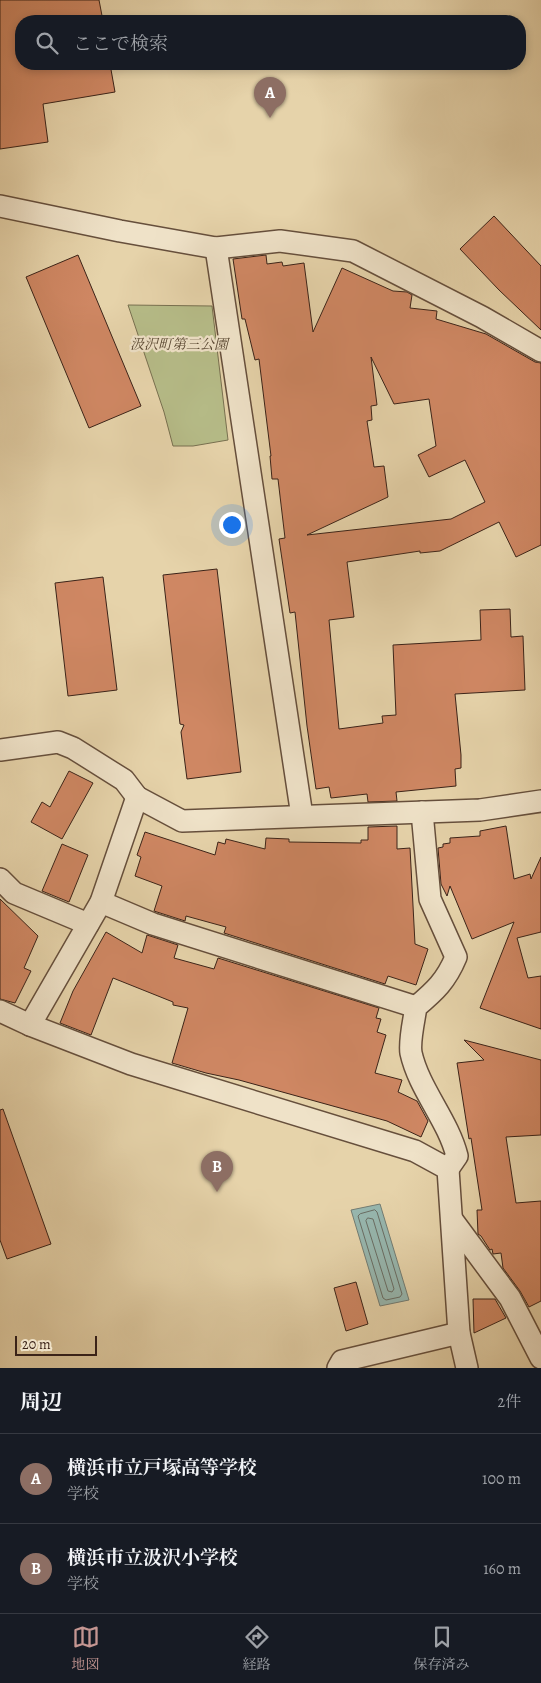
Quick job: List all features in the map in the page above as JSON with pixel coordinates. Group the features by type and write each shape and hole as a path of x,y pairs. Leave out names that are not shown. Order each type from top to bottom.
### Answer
{"street":[{"path":"0,206 120,232 216,248 280,242 353,251 482,317 541,351"},
{"path":"216,248 302,816"},
{"path":"0,750 58,742 73,748 124,780 137,797 182,821 480,810 541,801"},
{"path":"30,1025 101,902 137,797"},
{"path":"422,812 430,899 456,957 450,974 416,1007 411,1052 418,1073 454,1142 457,1156 448,1169 453,1221 459,1333 467,1368"},
{"path":"0,879 14,893 88,924"},
{"path":"101,902 153,924 416,1007"},
{"path":"0,1012 131,1064 416,1151 448,1169"},
{"path":"453,1221 510,1298 541,1358"},
{"path":"338,1368 342,1361 459,1333"}],"green space":[{"name":"汲沢町第三公園","path":"128,305 212,306 228,440 193,446 173,446 164,412"}],"water":[{"path":"380,1204 409,1300 380,1306 351,1210"}],"building":[{"path":"0,0 99,0 102,15 15,15 15,70 111,70 115,92 43,104 48,142 0,149"},
{"path":"494,216 541,266 541,330 460,249"},
{"path":"78,255 141,406 89,428 26,277"},
{"path":"266,255 267,264 282,262 283,266 304,263 313,332 342,268 393,291 407,292 412,295 410,308 437,311 436,319 486,334 535,362 541,363 541,545 516,557 499,522 440,551 420,553 420,551 347,562 354,617 329,620 339,729 383,723 382,716 396,715 393,645 481,640 480,610 510,609 511,637 523,636 525,690 455,694 461,755 461,768 455,769 456,786 396,792 397,801 368,802 367,794 331,798 329,787 316,789 307,726 295,612 290,613 279,539 285,538 278,479 272,479 259,359 255,360 245,319 242,319 233,259","holes":["371,357 394,404 429,399 436,446 418,455 429,477 465,460 485,502 451,519 307,535 388,497 384,466 374,467 367,421 372,420 371,406 377,405"]},
{"path":"217,569 241,772 187,779 181,732 184,725 180,724 163,575"},
{"path":"103,577 117,690 68,696 55,583"},
{"path":"69,771 93,783 62,839 31,822 42,802 50,807"},
{"path":"397,826 397,849 410,848 415,944 428,949 416,985 388,976 385,984 224,933 226,927 186,916 185,921 154,911 162,886 135,876 141,857 137,855 145,832 215,855 218,842 225,844 226,839 265,849 266,838 289,839 289,842 361,843 361,840 368,840 368,827"},
{"path":"506,826 514,879 530,874 531,879 541,857 541,932 517,938 528,978 541,976 541,1029 480,1008 514,922 472,939 450,886 447,896 441,884 438,848 443,847 443,844 450,843 450,838 480,836 480,831"},
{"path":"62,844 88,855 69,902 42,891"},
{"path":"0,899 38,936 24,968 31,971 15,1003 0,999"},
{"path":"106,932 142,953 147,935 178,945 174,958 214,969 218,958 379,1008 376,1018 381,1019 377,1032 386,1035 375,1073 402,1080 398,1092 417,1101 428,1121 421,1137 387,1121 172,1063 188,1008 173,1005 173,1002 113,978 91,1035 60,1023 73,991"},
{"path":"464,1040 541,1060 541,1135 506,1137 516,1203 541,1201 541,1301 529,1307 503,1268 501,1253 493,1254 492,1249 490,1250 478,1234 477,1210 482,1210 457,1063 484,1060"},
{"path":"3,1109 51,1244 7,1259 0,1240 0,1110"},
{"path":"356,1282 368,1324 346,1331 334,1288"},
{"path":"473,1299 495,1299 506,1318 474,1333"}],"place":[{"name":"横浜市立戸塚高等学校","path":"270,118"},
{"name":"横浜市立汲沢小学校","path":"217,1192"}]}
